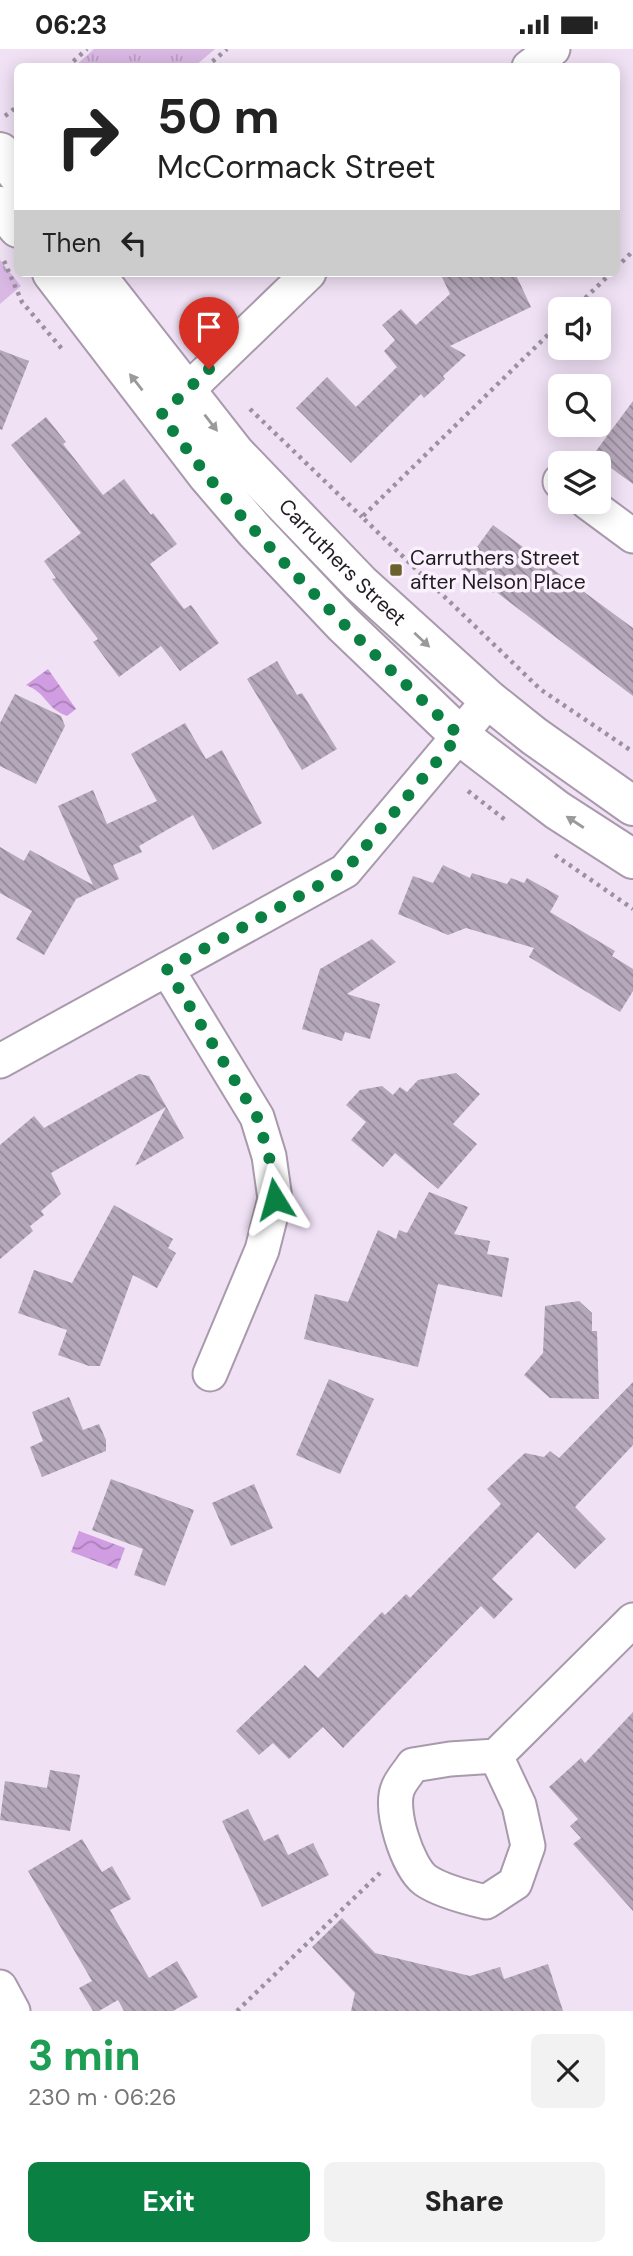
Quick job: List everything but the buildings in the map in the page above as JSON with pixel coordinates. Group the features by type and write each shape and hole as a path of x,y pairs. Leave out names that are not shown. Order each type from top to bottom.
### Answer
{"main road":[{"path":"2,134 14,164"},
{"path":"0,206 14,224"},
{"name":"Carruthers Street","path":"56,277 173,403 235,453 360,583 489,700 633,806"},
{"name":"Carruthers Street","path":"96,277 173,403 207,475 255,531 352,633 459,735 557,810 633,859"}],"street":[{"path":"534,63 553,49"},
{"path":"173,403 305,277"},
{"path":"603,514 633,536"},
{"path":"2,1056 345,871 489,700"},
{"path":"167,969 257,1117 269,1156 275,1199 262,1249 210,1374"},
{"path":"495,1756 519,1805 528,1846 515,1883 486,1902 457,1894 424,1879 404,1850 397,1818 396,1790 412,1765 495,1756 633,1620"},
{"path":"0,1987 13,2011"}],"path":[{"path":"71,63 87,49"},
{"path":"211,63 227,49"},
{"path":"2,134 14,113"},
{"path":"620,264 633,251"},
{"path":"586,297 607,277"},
{"path":"362,517 548,335"},
{"path":"247,406 540,689 633,752"},
{"path":"237,2011 404,1850"}],"green space":[{"path":"94,49 215,49 199,63 78,63"},
{"path":"0,260 21,286 0,304"}],"water":[{"path":"48,669 76,709 67,716 54,709 38,692 26,685"},
{"path":"79,1531 125,1548 117,1569 71,1552"}],"place":[{"name":"Carruthers Street after Nelson Place","path":"396,570"}],"route":[{"path":"209,369 161,415 255,531 342,624 459,735 345,871 167,969 257,1117 269,1156 275,1199"}]}
